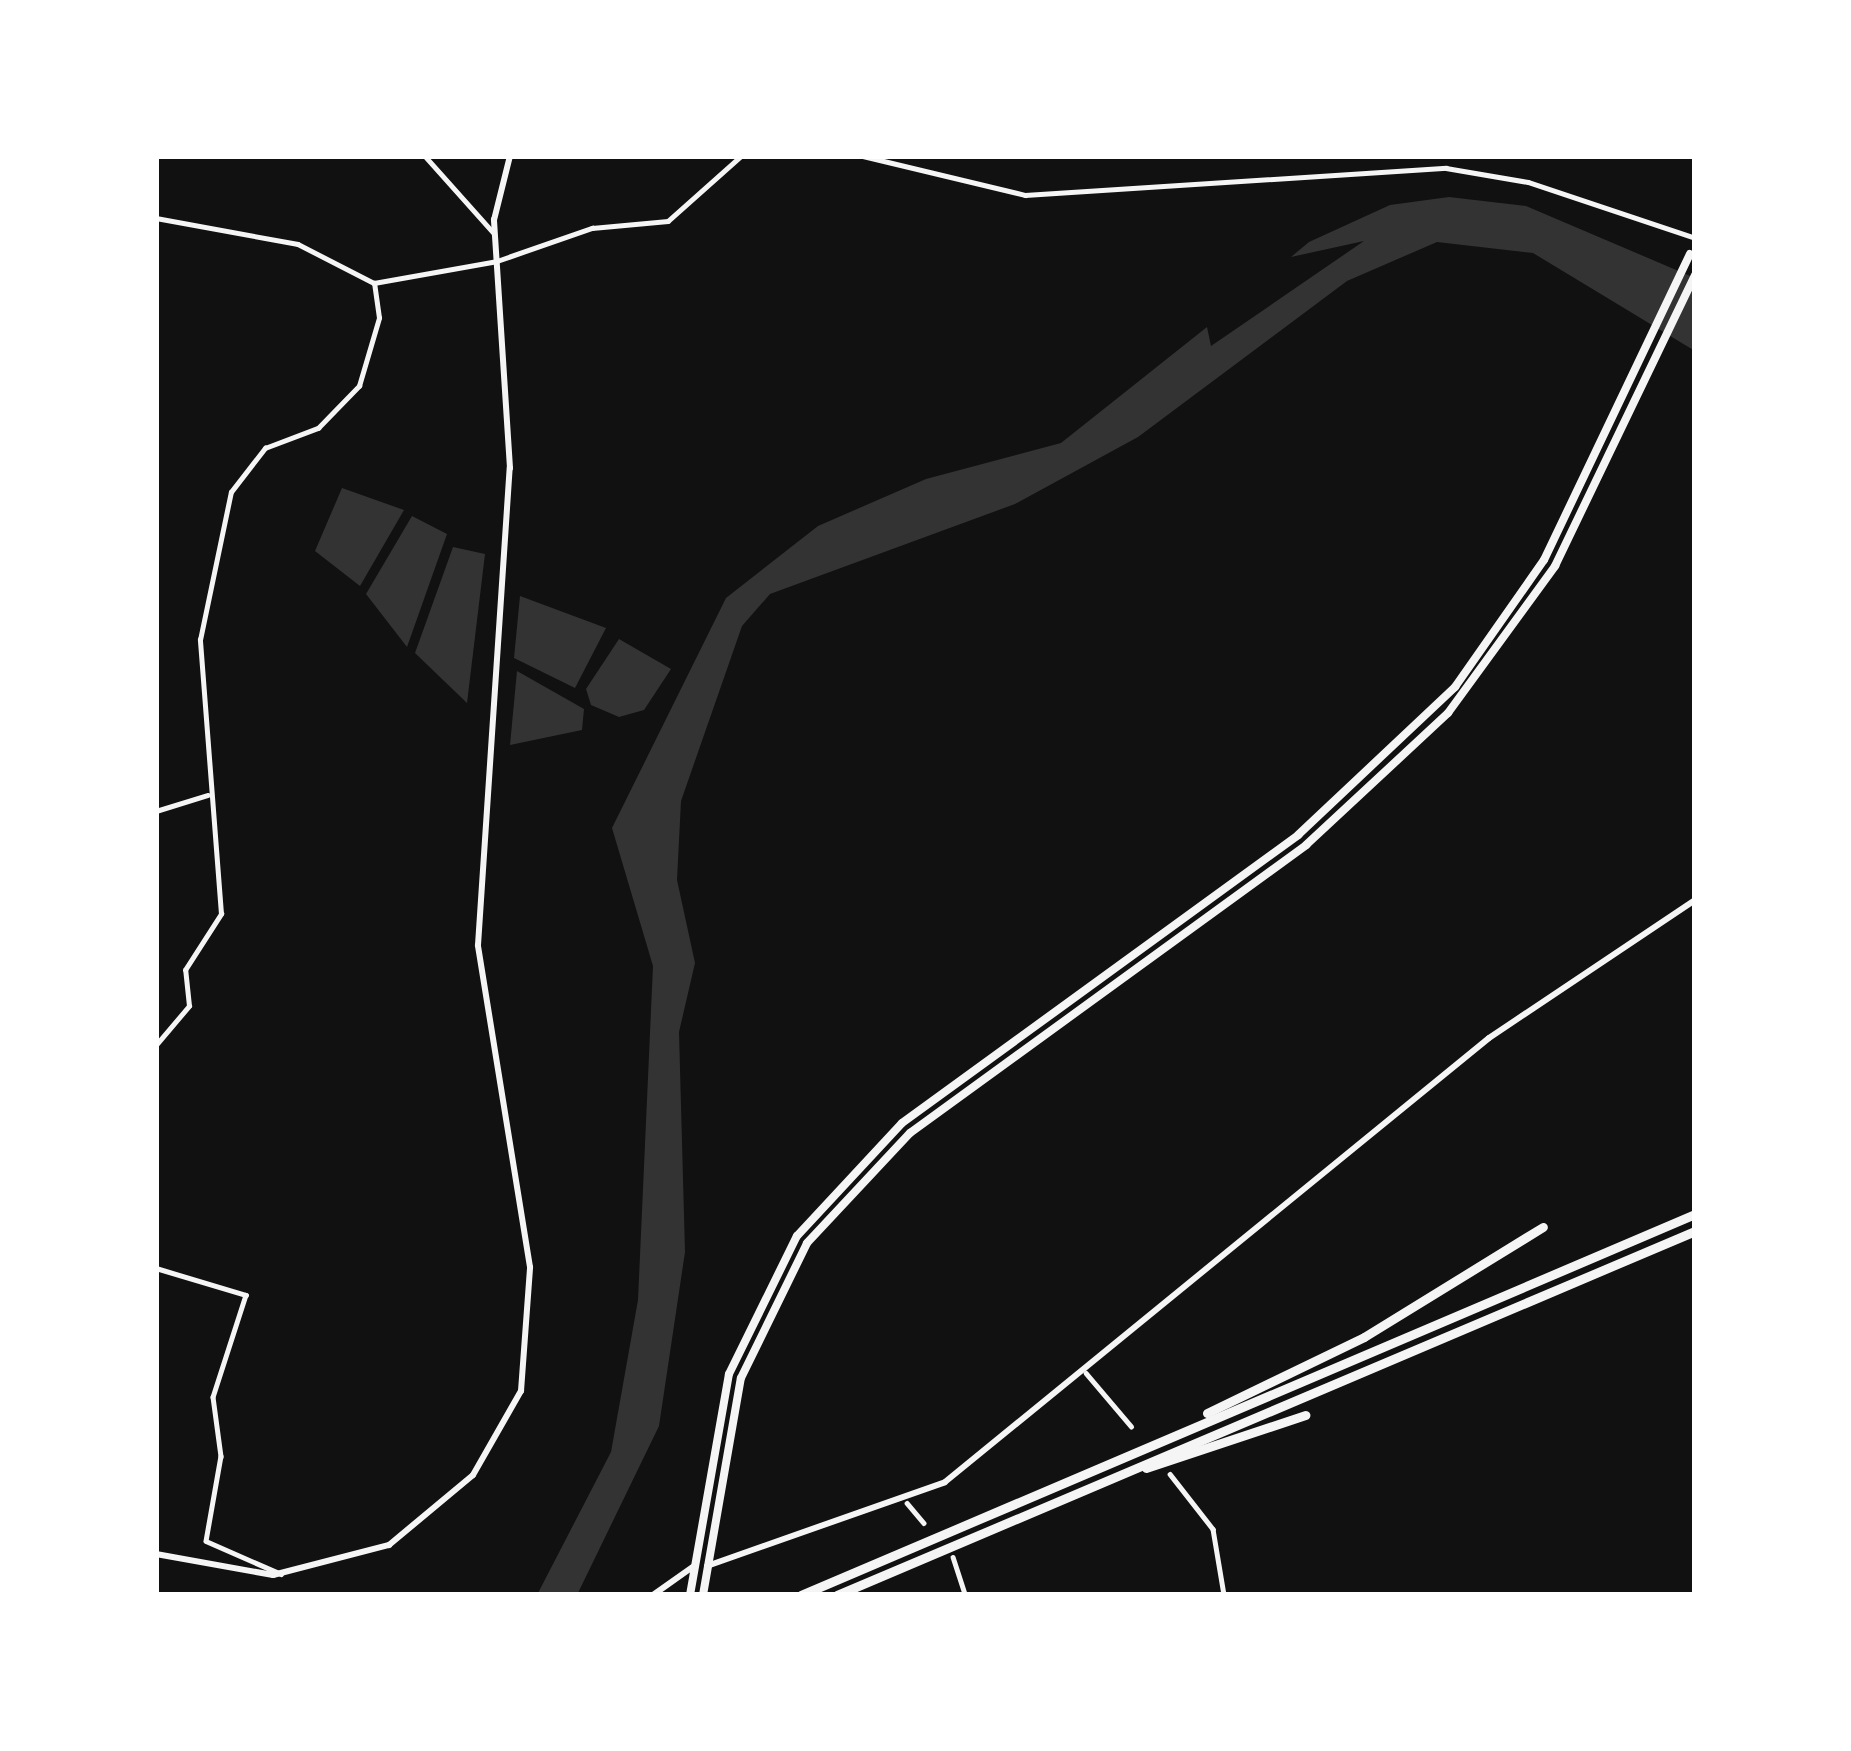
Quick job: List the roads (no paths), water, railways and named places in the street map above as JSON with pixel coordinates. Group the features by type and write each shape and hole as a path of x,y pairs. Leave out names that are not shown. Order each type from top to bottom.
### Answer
{"highway":[{"path":"801,1595 1695,1214"},
{"path":"1111,1460 1364,1337 1543,1227"},
{"path":"837,1595 1695,1231"},
{"path":"1050,1501 1305,1415"}],"main road":[{"path":"690,1595 729,1374 814,1214 914,1113 1298,835 1419,725 1537,572 1690,254"},
{"path":"703,1595 741,1378 824,1222 934,1113 1306,845 1415,747 1539,593 1695,275"}],"street":[{"path":"425,156 494,233"},
{"path":"156,1554 282,1575 371,1553 437,1513 500,1437 527,1366 530,1267 478,945 510,468 494,233 510,156"},
{"path":"156,218 298,244 374,283 497,261 592,228 668,221 742,156"},
{"path":"863,156 1024,195 1446,168 1528,182 1695,238"},
{"path":"156,1045 189,1006 185,970 221,914 200,640 231,492 265,448 318,428 359,386 380,318 374,283"},
{"path":"156,811 210,794"},
{"path":"707,1566 907,1503 1086,1373 1489,1038 1695,900"},
{"path":"156,1268 246,1295 213,1397 221,1456 205,1535 212,1550 282,1575"},
{"path":"1086,1373 1131,1426"},
{"path":"1170,1474 1213,1529 1224,1595"},
{"path":"907,1503 924,1522"},
{"path":"952,1557 965,1595"},
{"path":"653,1595 694,1566"}]}
